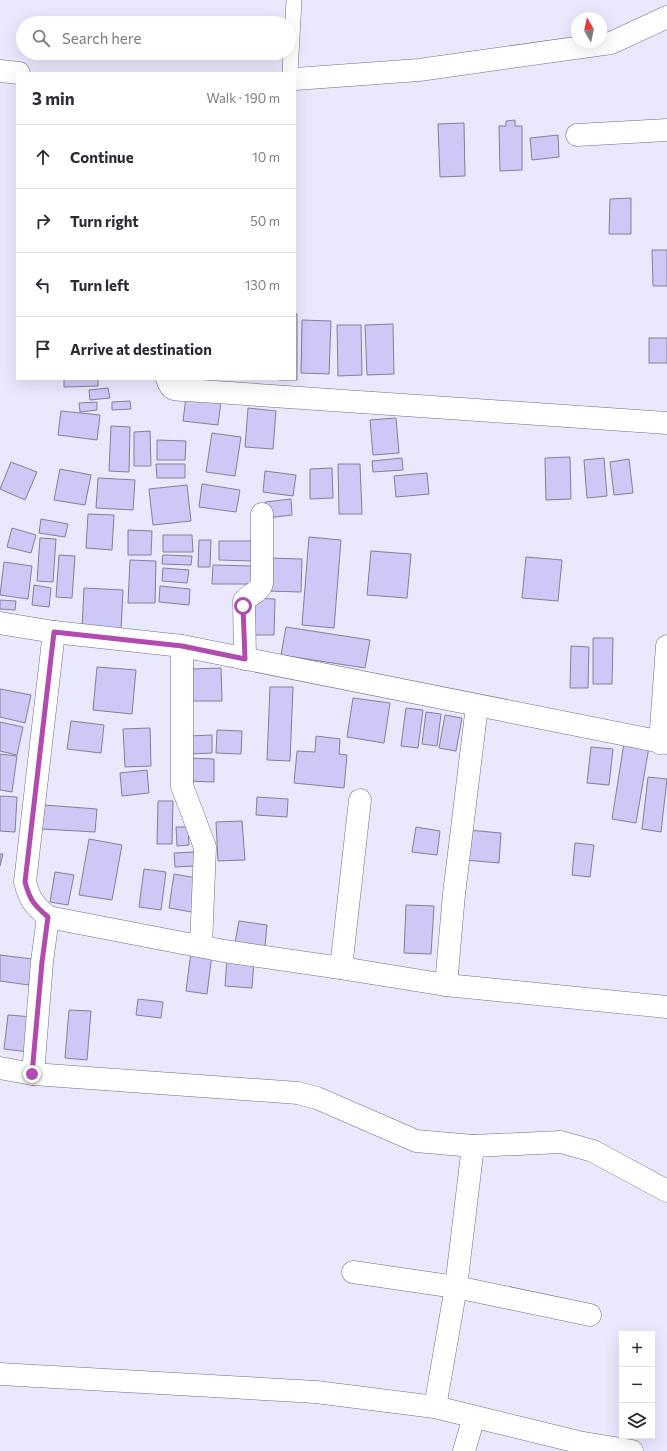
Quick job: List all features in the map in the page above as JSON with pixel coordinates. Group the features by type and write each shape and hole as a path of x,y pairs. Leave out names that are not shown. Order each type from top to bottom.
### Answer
{"street":[{"path":"296,79 419,70 611,43 667,17"},
{"path":"0,71 16,73"},
{"path":"577,135 667,130"},
{"path":"167,380 170,386 175,390 667,423"},
{"path":"245,659 244,601 247,597 260,589 262,583 262,514"},
{"path":"0,623 54,632 182,646 663,743 667,646"},
{"path":"54,632 25,882 30,898 36,907 48,917 232,952 446,985 667,1007"},
{"path":"182,646 182,786 202,838 205,855 201,946"},
{"path":"446,985 454,894 477,706"},
{"path":"341,968 360,800"},
{"path":"32,1074 42,962 48,917"},
{"path":"0,1068 32,1074 298,1093 317,1098 416,1141 473,1146 561,1142 594,1150 667,1191"},
{"path":"434,1407 456,1286 473,1146"},
{"path":"353,1272 456,1286 590,1314"},
{"path":"0,1374 316,1392 434,1407 578,1442 632,1451"},
{"path":"464,1451 474,1417"}],"lane":[{"path":"293,16 294,0"},
{"path":"290,72 291,60"}],"building":[{"path":"515,120 515,126 522,126 522,170 500,171 499,126 506,126 506,121"},
{"path":"464,123 465,176 440,177 438,124"},
{"path":"558,135 559,157 532,160 530,138"},
{"path":"631,198 631,234 609,234 610,199"},
{"path":"652,250 667,250 667,286 653,286"},
{"path":"296,314 297,314 296,380"},
{"path":"302,320 331,321 329,374 301,373"},
{"path":"393,324 394,374 367,375 365,325"},
{"path":"337,325 361,325 362,375 338,376"},
{"path":"649,338 667,338 667,363 649,363"},
{"path":"64,380 98,380 98,386 64,387"},
{"path":"108,388 110,398 90,400 89,390"},
{"path":"186,397 221,401 218,425 183,421"},
{"path":"130,401 131,409 112,410 112,402"},
{"path":"97,402 97,410 80,412 79,403"},
{"path":"248,408 276,411 273,449 245,447"},
{"path":"61,411 100,415 97,440 58,435"},
{"path":"396,418 399,453 373,455 370,420"},
{"path":"111,426 130,427 129,472 109,471"},
{"path":"150,431 151,466 134,466 134,432"},
{"path":"212,433 241,437 235,476 206,472"},
{"path":"157,440 186,441 185,460 157,460"},
{"path":"570,457 571,499 546,500 545,458"},
{"path":"402,458 403,470 373,472 372,461"},
{"path":"604,458 607,496 587,498 584,460"},
{"path":"629,459 633,493 614,495 610,462"},
{"path":"11,462 37,472 25,500 0,489"},
{"path":"156,464 185,464 185,478 157,478"},
{"path":"338,464 360,464 362,514 339,514"},
{"path":"332,468 333,498 310,499 310,469"},
{"path":"60,469 91,475 85,505 54,500"},
{"path":"265,471 296,475 293,496 263,492"},
{"path":"427,473 429,494 396,497 394,476"},
{"path":"98,478 135,480 133,510 96,508"},
{"path":"202,484 240,490 236,512 199,507"},
{"path":"187,485 191,521 153,525 149,489"},
{"path":"291,499 292,515 267,518 265,502"},
{"path":"88,514 114,515 112,550 86,548"},
{"path":"41,519 68,524 65,537 39,533"},
{"path":"12,528 36,535 31,553 7,547"},
{"path":"128,530 152,531 151,555 128,555"},
{"path":"163,535 192,535 193,552 163,552"},
{"path":"309,537 341,540 334,628 302,625"},
{"path":"40,538 56,539 53,582 37,581"},
{"path":"199,540 211,540 210,567 198,567"},
{"path":"219,541 252,541 252,561 219,560"},
{"path":"371,551 411,554 407,598 367,595"},
{"path":"59,555 75,556 72,598 56,597"},
{"path":"163,555 192,556 191,565 162,564"},
{"path":"526,557 562,560 558,601 522,598"},
{"path":"269,558 302,559 301,592 268,591"},
{"path":"130,560 156,561 155,603 128,603"},
{"path":"4,562 32,566 28,599 0,595"},
{"path":"213,565 252,566 252,584 212,584"},
{"path":"163,568 189,570 187,583 162,581"},
{"path":"34,585 51,588 49,607 32,605"},
{"path":"160,586 190,589 189,605 159,602"},
{"path":"84,588 123,590 121,631 82,629"},
{"path":"250,598 275,599 274,635 248,635"},
{"path":"0,600 16,601 15,610 0,609"},
{"path":"286,627 370,640 365,668 281,655"},
{"path":"593,638 613,638 612,684 593,684"},
{"path":"571,646 589,647 588,688 570,688"},
{"path":"97,667 136,670 132,714 93,710"},
{"path":"221,668 222,701 192,701 191,669"},
{"path":"270,687 293,687 290,761 267,760"},
{"path":"0,689 31,695 25,723 0,717"},
{"path":"353,698 390,703 384,743 347,737"},
{"path":"406,708 423,710 418,748 401,746"},
{"path":"426,712 441,714 437,746 422,744"},
{"path":"445,715 462,718 456,751 439,748"},
{"path":"71,721 104,725 101,753 67,749"},
{"path":"0,722 23,727 17,755 0,751"},
{"path":"150,728 151,766 125,767 123,729"},
{"path":"217,730 242,731 241,754 216,753"},
{"path":"212,735 212,753 190,754 189,736"},
{"path":"316,736 340,739 339,754 347,755 344,788 294,783 297,751 315,752"},
{"path":"624,743 649,747 636,823 612,819"},
{"path":"591,747 613,749 609,785 587,783"},
{"path":"0,754 17,756 12,792 0,790"},
{"path":"187,758 214,759 214,782 187,781"},
{"path":"147,770 149,793 122,796 120,773"},
{"path":"648,777 667,779 661,832 642,829"},
{"path":"0,796 17,797 15,832 0,831"},
{"path":"257,797 288,799 287,817 256,815"},
{"path":"158,801 173,801 172,844 157,844"},
{"path":"44,805 97,809 95,832 42,829"},
{"path":"242,821 245,860 218,861 216,822"},
{"path":"176,827 188,827 189,845 177,846"},
{"path":"416,827 440,831 437,855 412,852"},
{"path":"468,830 501,833 499,863 466,860"},
{"path":"89,839 122,845 112,900 79,895"},
{"path":"575,843 594,845 590,877 572,875"},
{"path":"195,852 196,866 175,867 174,853"},
{"path":"0,854 3,854 0,866"},
{"path":"144,869 166,872 161,910 139,907"},
{"path":"55,872 74,875 68,905 50,902"},
{"path":"174,874 197,878 192,912 169,908"},
{"path":"406,905 434,906 431,954 404,953"},
{"path":"239,921 267,925 265,946 235,943"},
{"path":"191,952 212,954 207,994 186,991"},
{"path":"0,955 32,959 29,985 0,981"},
{"path":"227,959 254,960 252,988 225,986"},
{"path":"138,999 163,1002 161,1018 136,1015"},
{"path":"69,1010 91,1011 87,1060 65,1058"},
{"path":"8,1015 33,1017 29,1052 4,1049"}],"route":[{"path":"32,1074 42,962 48,917 36,907 30,898 25,882 54,632 182,646 245,659 243,606"}]}
